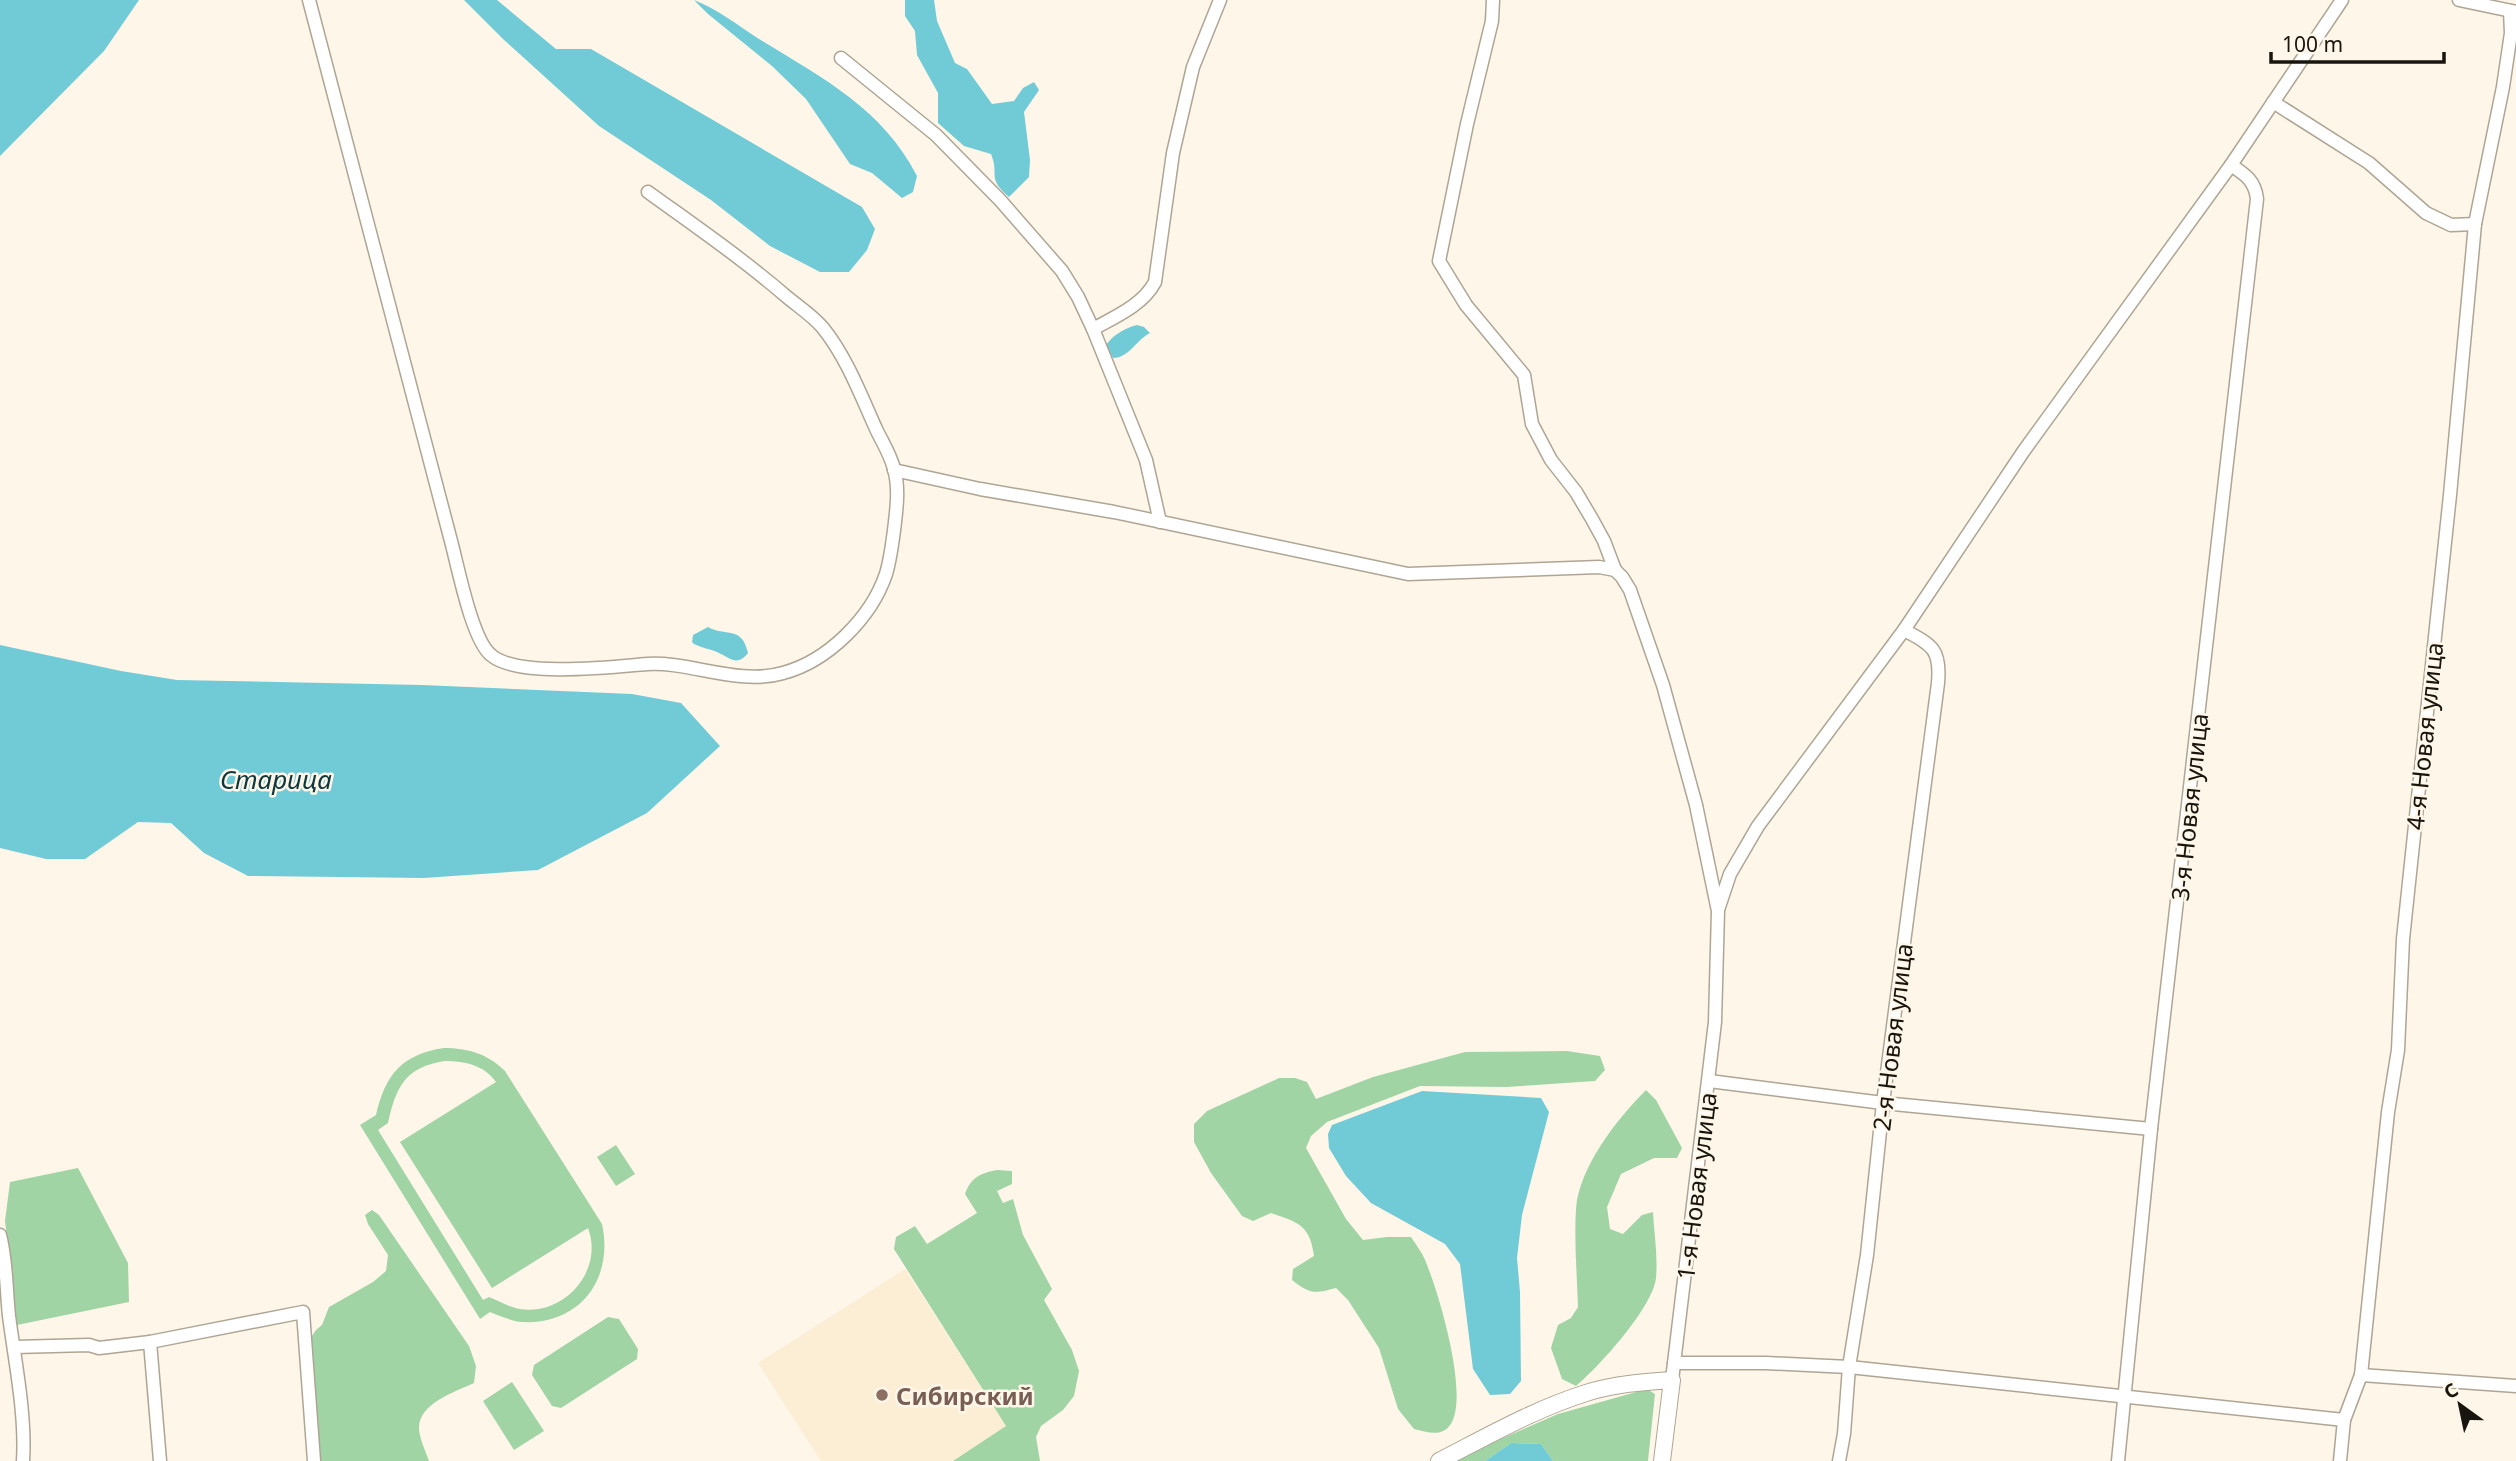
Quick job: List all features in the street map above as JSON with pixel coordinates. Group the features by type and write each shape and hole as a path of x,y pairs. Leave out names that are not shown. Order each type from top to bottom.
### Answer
{"street":[{"path":"309,0 447,528 476,630 489,654 499,661 522,666 575,670 651,664 721,674 780,675 798,669 831,649 864,614 881,585 886,575 894,533 897,492 894,470 846,365 821,325 733,253 648,192"},
{"path":"1093,329 1141,300 1150,292 1155,282 1173,153 1193,67 1220,0"},
{"path":"1493,0 1492,21 1467,124 1439,261 1466,305 1524,375 1532,424 1551,460 1576,492 1592,519 1615,570 1630,590 1663,685 1696,804 1718,911"},
{"path":"1718,911 1730,874 1758,826 1904,630 2023,452 2231,165 2342,0"},
{"path":"2459,0 2513,12"},
{"name":"4-я Новая улица","path":"2340,1461 2344,1420 2361,1376 2386,1125 2398,1050 2403,939 2449,509 2475,223 2503,87 2513,12"},
{"path":"841,58 936,135 1000,200 1062,271 1093,329 1146,460 1160,522"},
{"path":"2273,102 2370,163 2426,213 2451,225 2475,223"},
{"name":"3-я Новая улица","path":"2118,1461 2151,1129 2257,200 2256,188 2249,177 2231,165"},
{"path":"894,470 1408,574 1581,566 1615,570"},
{"name":"2-я Новая улица","path":"1839,1461 1940,664 1936,651 1927,642 1904,630"},
{"name":"1-я Новая улица","path":"1662,1461 1709,1081 1715,1022 1718,911"},
{"path":"1709,1081 1883,1103 2151,1129"},
{"path":"0,1235 5,1254 9,1317 15,1347 23,1461"},
{"path":"15,1347 89,1345 99,1348 150,1342 303,1311 314,1461"},
{"path":"150,1342 160,1461"},
{"path":"1674,1363 1766,1363 1849,1367 2344,1420"},
{"path":"2361,1376 2516,1386"},
{"path":"1438,1461 1545,1409 1586,1393 1622,1384 1672,1380"}],"shaded area":[{"name":"Сибирский","path":"905,1269 1006,1426 953,1461 821,1461 758,1363"}],"green space":[{"path":"444,1048 469,1051 485,1056 505,1071 602,1224 603,1263 597,1280 588,1295 576,1307 561,1316 543,1321 522,1322 490,1312 480,1319 360,1125 376,1115 385,1088 398,1069 406,1061","holes":["452,1061 480,1068 496,1082 400,1142 492,1288 588,1228 592,1244 585,1274 566,1298 552,1305 520,1309 489,1297 483,1300 378,1130 388,1123 399,1089 411,1074 431,1064"]},
{"path":"1567,1051 1600,1056 1605,1070 1595,1081 1506,1087 1420,1086 1327,1122 1311,1136 1306,1148 1346,1219 1363,1240 1411,1237 1426,1261 1452,1352 1457,1401 1453,1419 1445,1430 1434,1433 1414,1429 1398,1409 1379,1348 1348,1300 1336,1288 1313,1292 1292,1280 1293,1269 1314,1256 1306,1231 1295,1222 1271,1213 1253,1221 1242,1216 1211,1173 1194,1142 1194,1124 1207,1111 1279,1078 1295,1078 1307,1082 1316,1099 1373,1077 1465,1052"},
{"path":"1646,1090 1656,1100 1682,1148 1677,1158 1654,1158 1621,1174 1607,1207 1610,1229 1623,1234 1642,1215 1653,1212 1656,1278 1653,1290 1635,1320 1611,1351 1576,1386 1562,1379 1551,1348 1558,1325 1571,1318 1578,1307 1575,1233 1579,1193 1584,1177 1601,1145"},
{"path":"616,1145 635,1174 616,1186 597,1157"},
{"path":"78,1168 128,1263 129,1302 17,1325 5,1221 10,1182"},
{"path":"997,1170 1012,1171 1012,1184 997,1191 1003,1203 1013,1199 1023,1235 1052,1289 1044,1300 1072,1350 1079,1371 1074,1396 1063,1410 1041,1426 1036,1437 1040,1461 953,1461 1006,1426 894,1249 896,1237 915,1226 927,1244 977,1213 965,1194 967,1188 977,1177"},
{"path":"372,1210 379,1215 469,1346 476,1366 474,1383 431,1405 421,1419 420,1436 429,1461 317,1461 308,1342 322,1325 329,1307 373,1282 386,1271 388,1255 365,1215"},
{"path":"608,1317 619,1319 638,1349 637,1359 561,1408 552,1406 532,1375 534,1365"},
{"path":"512,1382 544,1431 514,1450 483,1401"},
{"path":"1647,1389 1655,1394 1648,1461 1553,1461 1541,1444 1511,1443 1485,1461 1450,1461 1558,1414"}],"water":[{"path":"0,0 139,0 104,51 0,156"},
{"path":"464,0 497,0 556,49 591,49 862,207 875,229 867,250 849,272 820,272 770,246 711,200 599,126"},
{"path":"694,0 827,82 868,113 903,152 917,176 913,192 902,198 872,173 850,164 806,99 772,66"},
{"path":"905,0 934,0 937,21 955,63 967,69 992,104 1014,101 1023,88 1034,82 1039,90 1024,112 1030,160 1029,177 1009,197 998,185 991,154 964,146 938,123 938,93 917,55 915,31 905,16"},
{"path":"1137,325 1150,333 1124,355 1113,358 1106,345 1120,332"},
{"path":"708,627 737,635 742,639 748,653 740,660 733,660 694,644 693,635"},
{"name":"Старица","path":"0,645 177,680 422,685 632,694 681,703 720,746 647,813 538,870 424,878 248,876 204,853 171,823 138,822 85,859 46,859 0,848"},
{"path":"1422,1091 1541,1098 1549,1112 1522,1215 1517,1258 1521,1381 1510,1394 1490,1395 1473,1369 1460,1264 1445,1244 1371,1203 1346,1176 1329,1148 1328,1134 1332,1125"},
{"path":"1511,1443 1541,1444 1553,1461 1485,1461"}],"place":[{"name":"Сибирский","path":"882,1395"}]}
